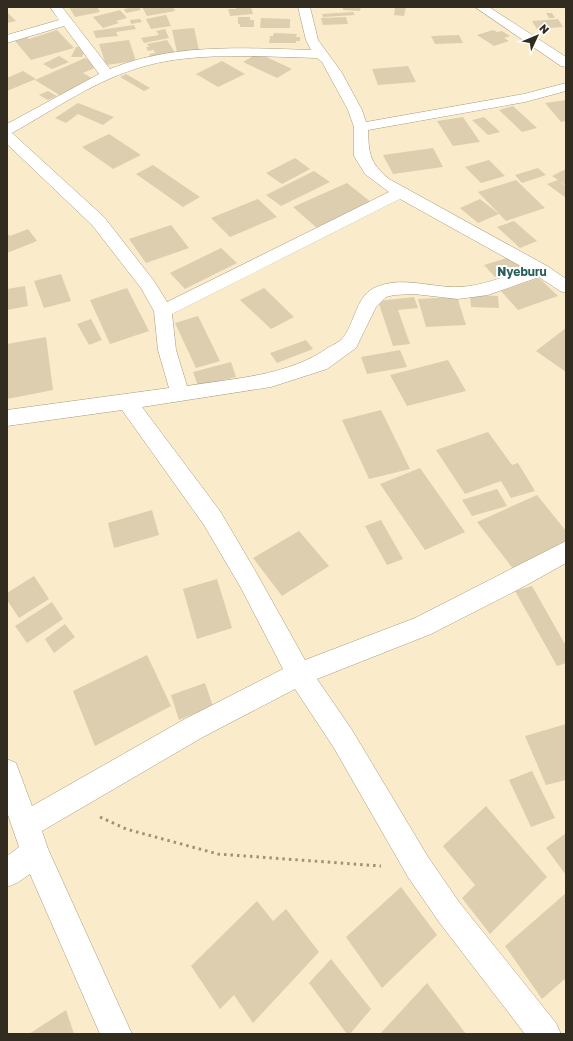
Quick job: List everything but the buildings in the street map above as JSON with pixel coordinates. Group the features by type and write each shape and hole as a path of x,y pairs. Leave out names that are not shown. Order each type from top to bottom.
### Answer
{"street":[{"path":"56,7 108,76"},
{"path":"304,7 312,40 320,54 327,60 348,95 361,126 362,156 370,171 383,182 541,270 566,287"},
{"path":"481,7 566,63"},
{"path":"7,39 68,21"},
{"path":"7,130 108,76 143,62 203,53 320,54"},
{"path":"361,126 525,98 566,87"},
{"path":"7,136 98,221 148,285 163,311 167,350 180,394"},
{"path":"163,311 401,192"},
{"path":"7,418 127,402 270,380 320,364 349,343 369,303 380,293 393,289 414,288 458,294 488,289 541,270"},
{"path":"127,402 212,518 249,581 299,674 343,739 418,867 449,912 545,1034"},
{"path":"26,826 194,728 299,674 423,626 515,580 566,551"},
{"path":"7,772 36,853 116,1034"},
{"path":"7,873 36,853"}],"path":[{"path":"67,802 126,829 218,854 311,862 418,867"}],"district":[{"name":"Nyeburu","path":"522,271"}]}
